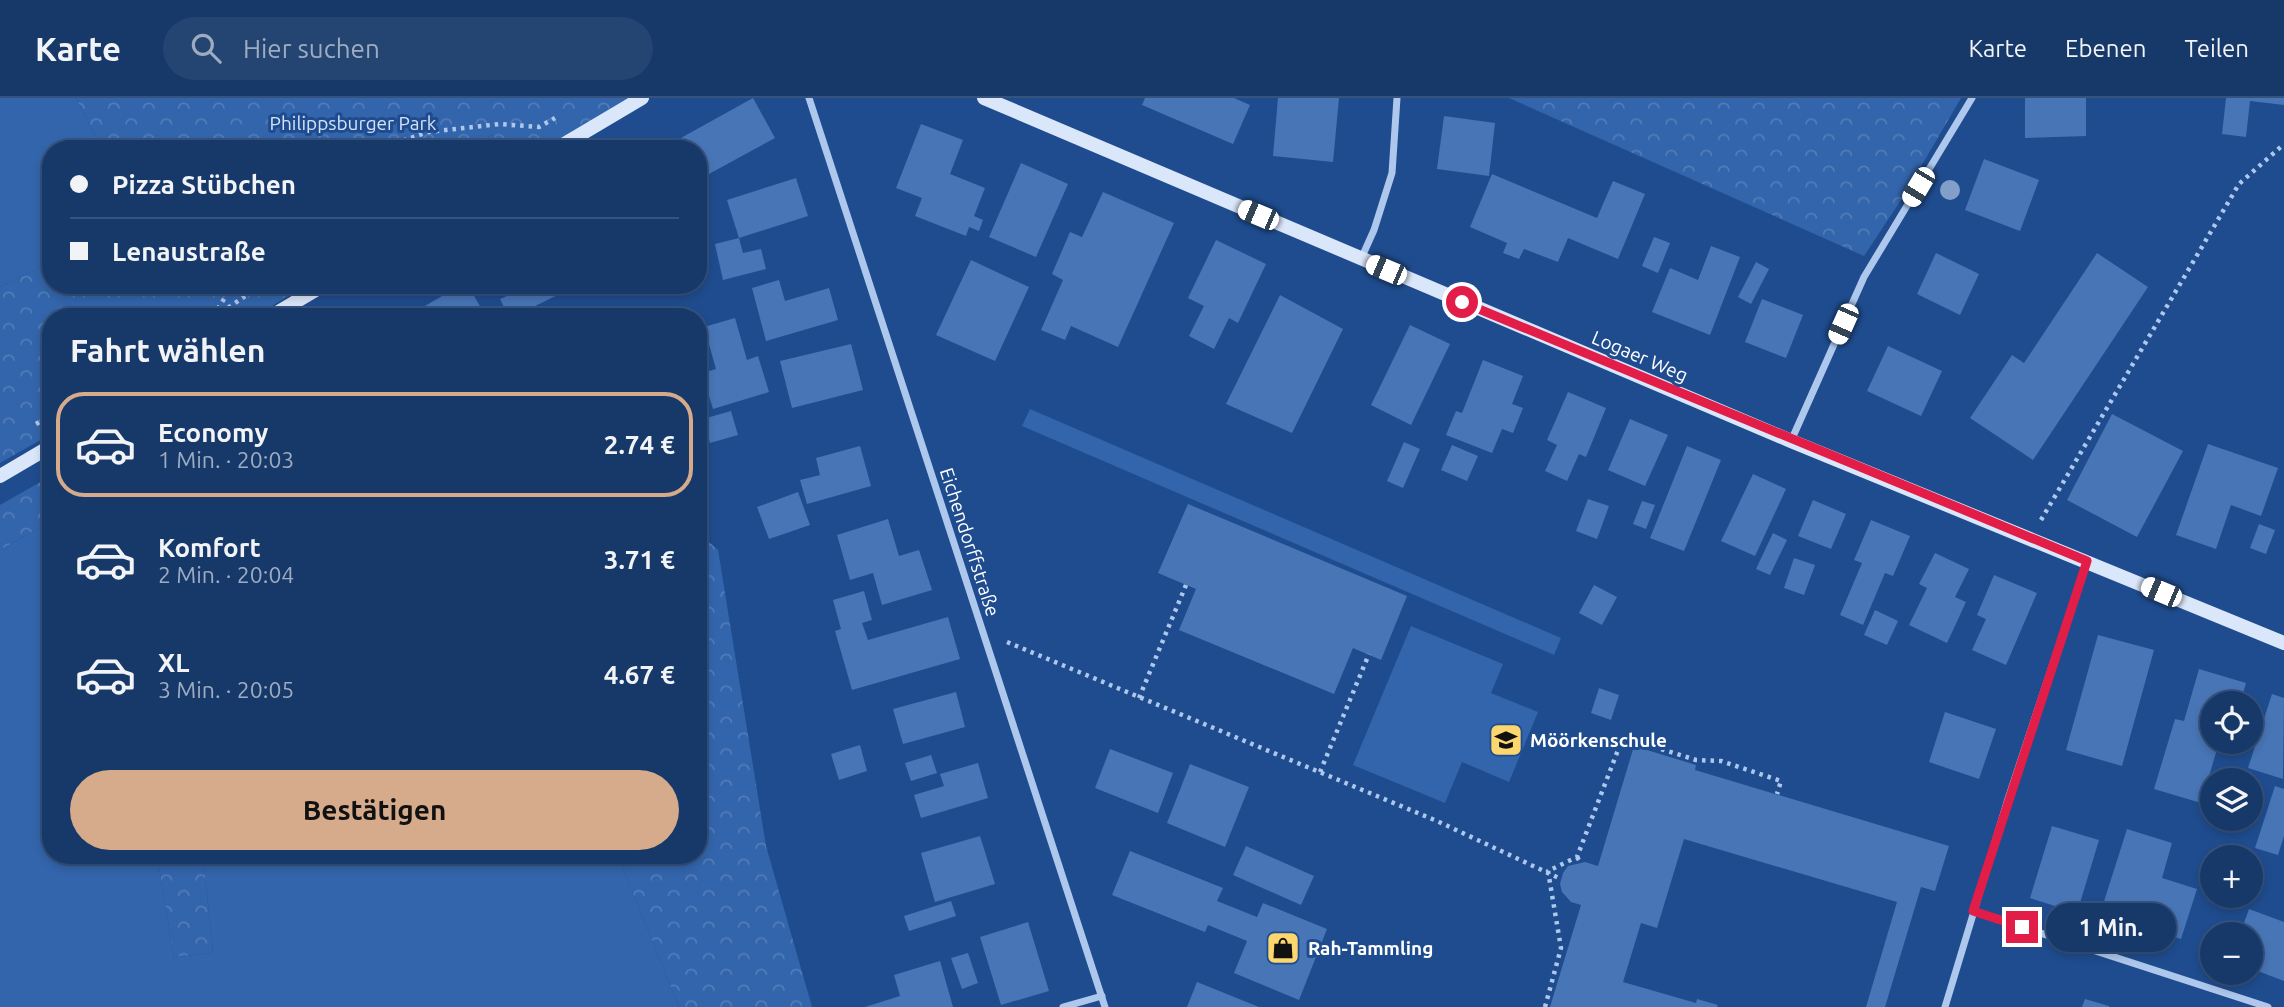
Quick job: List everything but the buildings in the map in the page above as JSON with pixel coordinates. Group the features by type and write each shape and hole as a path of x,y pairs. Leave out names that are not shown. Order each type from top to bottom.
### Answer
{"street":[{"path":"571,140 642,98"},
{"name":"Eichendorffstraße","path":"809,98 1105,1007"},
{"name":"Logaer Weg","path":"984,98 1791,441 2284,642"},
{"path":"1360,259 1374,230 1392,173 1397,98"},
{"path":"1791,441 1864,277 1972,98"},
{"path":"285,308 309,294"},
{"path":"0,476 42,451"},
{"path":"1945,1007 1973,911 2087,561"},
{"path":"1973,911 2267,1007"},
{"path":"1063,1007 1102,996"}],"path":[{"path":"405,140 428,132 500,124 539,127 561,116"},
{"path":"2031,538 2239,184 2284,144"},
{"path":"227,308 248,294"},
{"path":"1139,698 1186,585"},
{"path":"983,633 1320,772 1561,879"},
{"path":"1320,772 1369,654"},
{"path":"1548,871 1577,857 1623,737 1696,760 1721,761 1781,781 1777,794"},
{"path":"1577,857 1581,863"},
{"path":"1545,1007 1561,948 1548,871"}],"green space":[{"path":"0,98 76,98 97,140 42,140 42,266 0,287"},
{"name":"Philippsburger Park","path":"76,98 631,98 559,140 496,140 493,135 479,140 97,140"},
{"path":"1509,98 1961,98 1905,194 1864,256"},
{"path":"493,135 496,140 479,140"},
{"path":"42,266 42,294 292,294 268,308 42,308 42,439 0,463 0,287"},
{"path":"1030,409 1561,638 1554,655 1022,426"},
{"path":"42,481 42,526 0,550 0,505"},
{"path":"42,526 42,864 158,864 174,957 213,953 204,864 621,864 679,1007 0,1007 0,550"},
{"path":"707,540 718,550 766,846 812,1007 679,1007 621,864 707,864"},
{"path":"1411,626 1503,664 1491,693 1538,712 1509,782 1462,762 1445,803 1353,765"},
{"path":"158,864 204,864 213,953 174,957"}],"place":[{"name":"Möörkenschule","path":"1506,740"},
{"name":"Rah-Tammling","path":"1283,948"}],"route":[{"path":"1462,302 1791,441 2087,561 1973,911 2022,927"}]}
